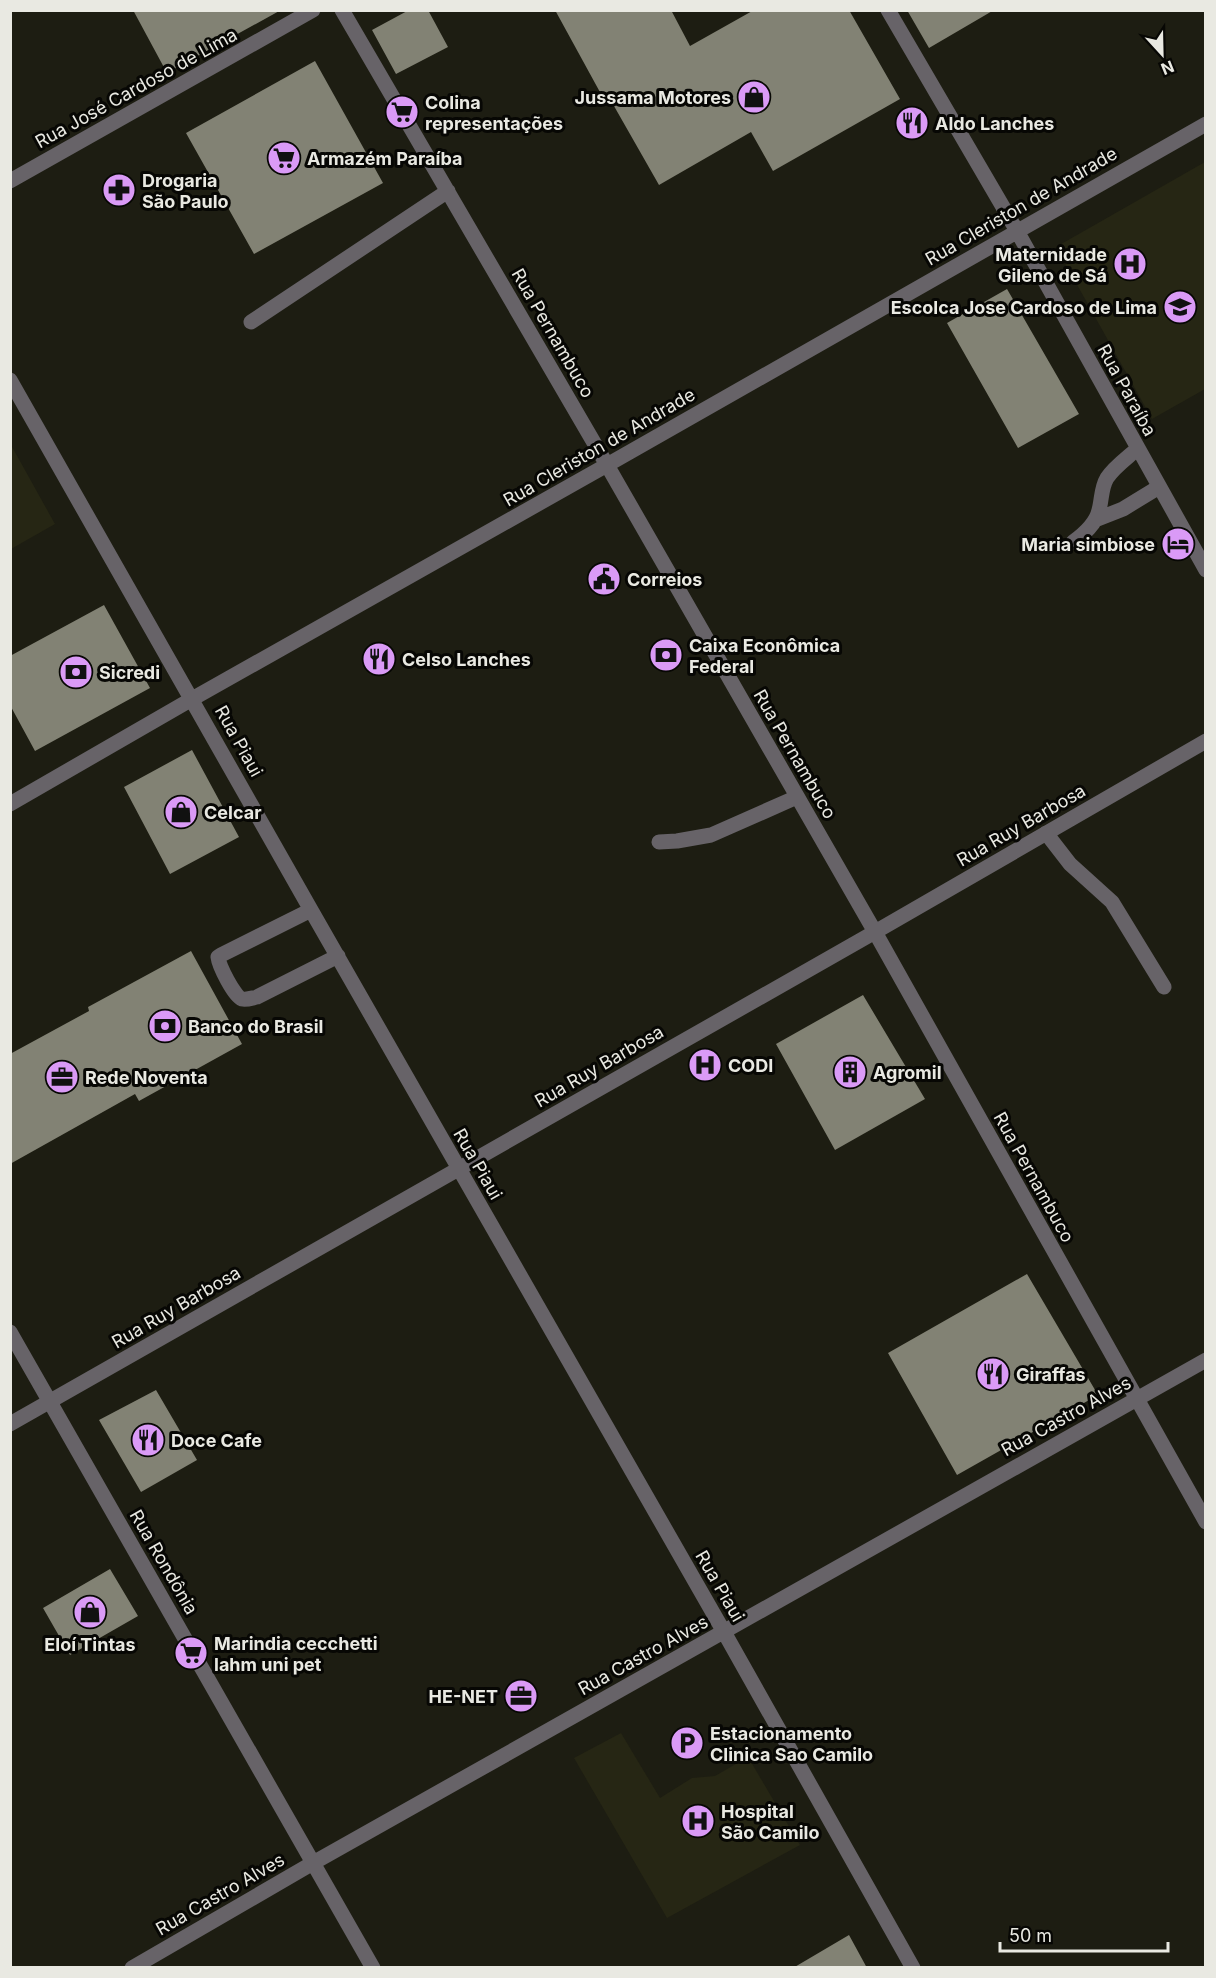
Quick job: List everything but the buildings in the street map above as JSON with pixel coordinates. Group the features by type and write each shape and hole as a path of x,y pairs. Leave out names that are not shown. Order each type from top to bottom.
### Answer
{"street":[{"name":"Rua José Cardoso de Lima","path":"10,181 313,10"},
{"name":"Rua Pernambuco","path":"342,10 875,932 1206,1522"},
{"name":"Rua Paraíba","path":"888,10 1017,231 1206,570"},
{"name":"Rua Cleriston de Andrade","path":"10,804 1206,124"},
{"path":"251,322 448,191"},
{"name":"Rua Piaui","path":"10,380 913,1968"},
{"path":"1073,542 1084,534 1095,520 1101,493 1113,470 1137,449"},
{"path":"1095,520 1123,510 1159,487"},
{"name":"Rua Ruy Barbosa","path":"10,1424 1206,741"},
{"path":"659,842 711,835 797,797"},
{"path":"1046,833 1070,864 1112,902 1164,987"},
{"path":"311,910 220,955 218,960 220,966 232,988 243,999 257,997 338,956"},
{"name":"Rua Rondônia","path":"10,1332 373,1968"},
{"name":"Rua Castro Alves","path":"132,1968 313,1863 1206,1360"}],"shaded area":[{"name":"Maternidade Gileno de Sá","path":"1205,162 1205,389 1152,419 1056,247"},
{"path":"11,445 55,524 10,549"},
{"name":"Hospital São Camilo","path":"621,1733 660,1798 692,1778 715,1776 748,1757 800,1845 667,1918 574,1758"}],"place":[{"name":"Jussama Motores","path":"754,97"},
{"name":"Colina representações","path":"402,112"},
{"name":"Aldo Lanches","path":"912,123"},
{"name":"Armazém Paraíba","path":"284,158"},
{"name":"Drogaria São Paulo","path":"119,190"},
{"name":"Maternidade Gileno de Sá","path":"1130,264"},
{"name":"Escolca Jose Cardoso de Lima","path":"1180,307"},
{"name":"Maria simbiose","path":"1178,544"},
{"name":"Correios","path":"604,579"},
{"name":"Caixa Econômica Federal","path":"666,655"},
{"name":"Celso Lanches","path":"379,659"},
{"name":"Sicredi","path":"76,672"},
{"name":"Celcar","path":"181,812"},
{"name":"Banco do Brasil","path":"165,1026"},
{"name":"CODI","path":"705,1065"},
{"name":"Agromil","path":"850,1072"},
{"name":"Rede Noventa","path":"62,1077"},
{"name":"Giraffas","path":"993,1374"},
{"name":"Doce Cafe","path":"148,1440"},
{"name":"Eloí Tintas","path":"90,1612"},
{"name":"Marindia cecchetti lahm uni pet","path":"191,1653"},
{"name":"HE-NET","path":"521,1696"},
{"name":"Estacionamento Clinica Sao Camilo","path":"687,1743"},
{"name":"Hospital São Camilo","path":"698,1821"}]}
